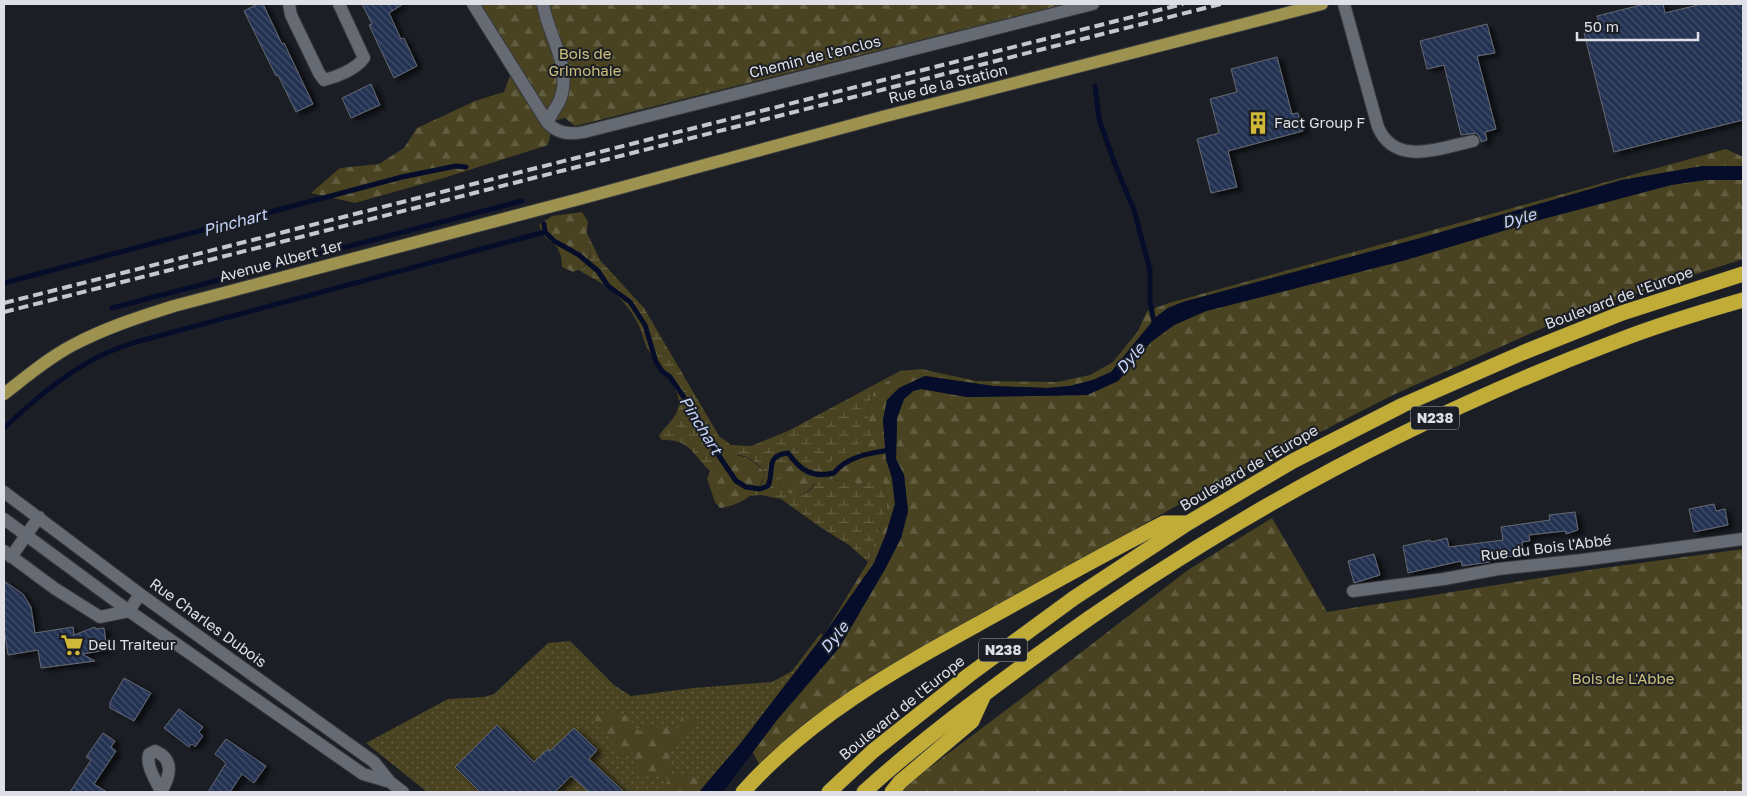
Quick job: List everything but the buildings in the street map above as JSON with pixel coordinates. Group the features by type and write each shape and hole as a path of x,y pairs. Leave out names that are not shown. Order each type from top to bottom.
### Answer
{"highway":[{"name":"Boulevard de l'Europe","path":"829,792 873,751 969,675 1074,598 1188,523 1293,461 1403,405 1522,353 1622,313 1743,274"},
{"name":"N238","path":"864,792 888,770 984,694 1085,620 1203,543 1308,482 1414,428 1533,374 1619,340 1743,300"},
{"path":"743,792 800,737 845,702 890,673 1164,523 1188,523"},
{"path":"892,792 900,782 972,721 984,694"}],"main road":[{"name":"Rue de la Station","path":"583,198 882,117 1322,4"},
{"name":"Avenue Albert 1er","path":"4,394 72,346 123,322 174,306 583,198"}],"street":[{"path":"288,4 291,16 324,80 360,64 364,58 339,4"},
{"path":"473,4 547,122 559,101 564,79 560,57 543,4"},
{"name":"Chemin de l'enclos","path":"547,122 565,133 584,132 1093,4"},
{"path":"1344,4 1378,127 1382,137 1388,144 1408,152 1421,152 1473,141"},
{"name":"Rue Charles Dubois","path":"4,492 140,594 374,762 387,787"},
{"path":"39,517 26,535 8,554 54,588 100,617 128,611 140,594"},
{"name":"Rue Charles Dubois","path":"4,519 128,611 364,774 387,787 403,792"},
{"name":"Rue du Bois l'Abbé","path":"1353,591 1444,580 1498,569 1743,539"}],"green space":[{"name":"Bois de Grimohaie","path":"476,4 1065,4 575,126 565,118 553,121 548,145 447,177 355,203 311,193 340,168 379,164 404,148 417,128 475,101 504,92 514,65"},
{"path":"1726,149 1743,157 1743,166 1703,166 1622,180 1417,239 1183,302 1168,308 1156,317 1111,372 1093,380 1070,386 1048,388 993,386 925,376 899,388 887,400 883,420 886,459 892,478 895,504 886,534 874,563 823,636 868,562 887,507 883,482 858,484 818,477 807,492 797,495 787,492 781,487 780,476 786,467 800,462 867,410 874,391 900,371 921,369 976,381 1057,382 1090,375 1113,362 1138,331 1147,311 1169,303"},
{"path":"1705,180 1743,180 1743,259 1582,311 1395,394 1196,495 883,670 806,722 759,764 751,749 884,571 901,538 908,511 904,475 896,459 897,418 904,399 913,391 921,389 967,397 1087,395 1118,381 1151,342 1174,325 1206,311 1406,260 1539,220 1671,185"},
{"path":"582,212 588,222 585,243 591,248 586,263 573,272 562,267 561,256 557,247 544,236 539,225 552,216"},
{"path":"586,231 600,260 644,308 719,436 731,445 751,446 788,431 900,371 874,391 867,410 872,436 817,470 800,462 784,470 781,476 781,487 796,495 807,492 813,486 817,477 858,484 883,481 887,507 868,562 849,545 781,499 761,495 749,496 762,483 765,473 752,460 745,456 731,456 717,464 710,471 685,445 671,440 662,440 659,436 674,418 678,409 679,404 676,391 647,348 639,326 628,308 606,286 578,270 587,264 590,256 591,248 585,243"},
{"path":"731,455 741,456 750,460 765,473 759,487 748,497 735,504 720,508 715,502 707,479 717,462"},
{"name":"Bois de L'Abbe","path":"1272,518 1327,612 1596,569 1743,549 1743,792 897,792 1188,570"},
{"path":"821,633 823,636 740,744 699,792 427,792 366,743 448,699 484,697 494,694 548,643 570,641 614,685 631,696 694,688 772,682 792,671"},
{"path":"611,712 626,715 640,732 643,726 678,729 682,716 696,721 675,746 669,760 673,775 683,775 701,781 709,787 705,792 663,792 663,788 668,781 665,776 649,778 645,774 636,773 632,768 634,758 632,752 621,754 614,749 610,737 602,732 594,723 598,713"}],"water":[{"name":"Dyle","path":"1703,166 1743,166 1743,180 1705,180 1671,185 1539,220 1406,260 1206,311 1174,325 1151,342 1118,381 1087,395 967,397 921,389 913,391 904,399 897,418 896,459 904,475 908,511 901,538 884,571 839,648 777,720 723,792 699,792 740,744 823,636 874,563 886,534 895,504 892,478 886,459 883,420 887,400 899,388 925,376 993,386 1048,388 1070,386 1093,380 1111,372 1156,317 1168,308 1183,302 1417,239 1622,180"}],"waterway":[{"path":"1095,86 1099,119 1134,210 1150,270 1150,301 1155,327"},
{"name":"Pinchart","path":"4,283 402,177 456,166 466,167"},
{"path":"112,308 522,201"},
{"name":"Pinchart","path":"544,224 545,232 554,241 579,255 598,271 608,286 630,302 645,325 656,362 662,371 670,377 698,418 709,441 736,481 746,487 760,489 768,486 773,461 776,457 788,453 802,469 819,475 834,473 839,467 860,456 891,450"},
{"path":"4,428 61,380 87,363 122,347 545,232"}],"railway":[{"path":"4,303 1183,4"},
{"path":"4,312 1221,4"}],"place":[{"name":"Fact Group F","path":"1258,123"},
{"name":"Deli Traiteur","path":"72,645"}]}
